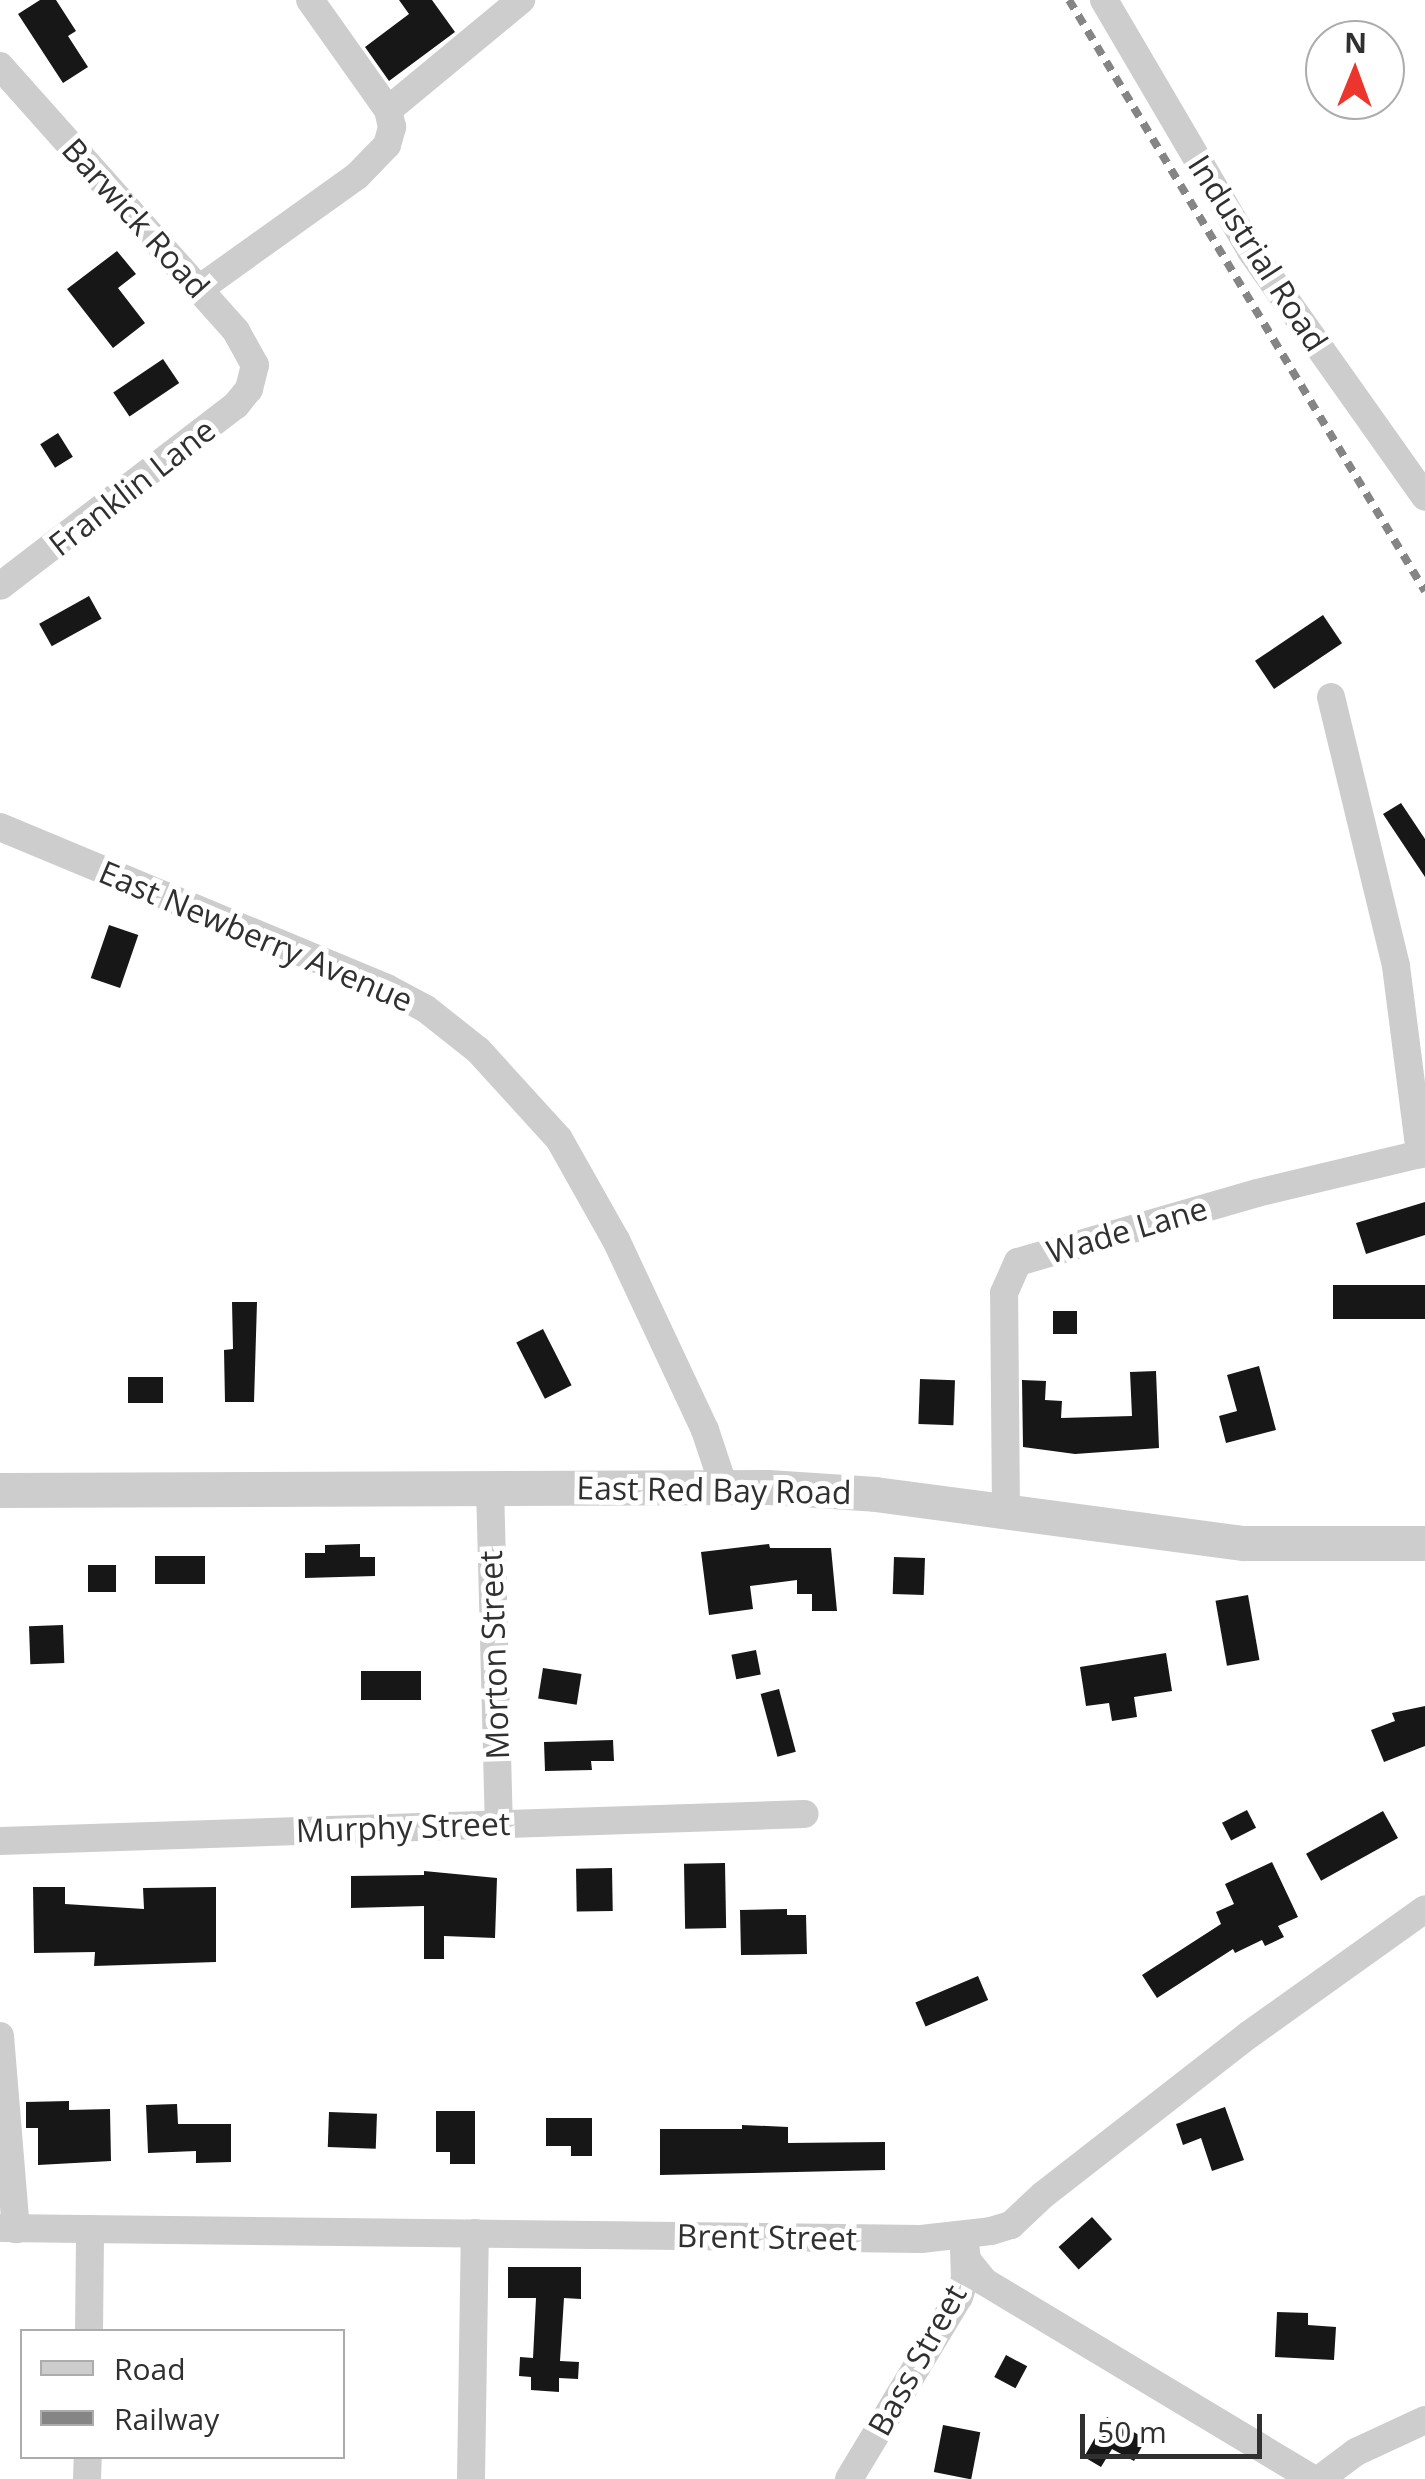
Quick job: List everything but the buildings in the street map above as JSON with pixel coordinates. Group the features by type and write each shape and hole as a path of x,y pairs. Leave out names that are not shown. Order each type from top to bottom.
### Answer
{"street":[{"path":"199,289 369,165 387,144 392,127 388,110 310,0"},
{"path":"388,110 521,0"},
{"name":"Industrial Road","path":"1104,0 1251,251 1425,497"},
{"name":"Barwick Road","path":"0,66 199,289 251,355 253,378"},
{"name":"Franklin Lane","path":"0,586 196,438 236,405 253,378"},
{"path":"1331,697 1396,966 1422,1154"},
{"name":"East Newberry Avenue","path":"0,828 387,988 426,1009 478,1050 559,1140 607,1223 704,1430 724,1486"},
{"name":"Wade Lane","path":"1006,1512 1004,1293 1018,1262 1257,1194 1422,1154"},
{"name":"Morton Street","path":"490,1486 499,1823"},
{"name":"East Red Bay Road","path":"0,1490 724,1486 836,1491 1244,1543 1425,1544"},
{"name":"Murphy Street","path":"0,1841 805,1814"},
{"name":"Brent Street","path":"8,2229 964,2236 1011,2225 1043,2195 1250,2034 1425,1909"},
{"path":"0,2036 8,2229"},
{"path":"89,2329 90,2229"},
{"path":"472,2479 475,2233"},
{"path":"964,2236 968,2260 985,2282 1316,2479 1356,2452 1425,2420"},
{"name":"Bass Street","path":"850,2479 960,2297 966,2278 964,2236"}],"railway":[{"path":"1069,0 1425,591"}]}
